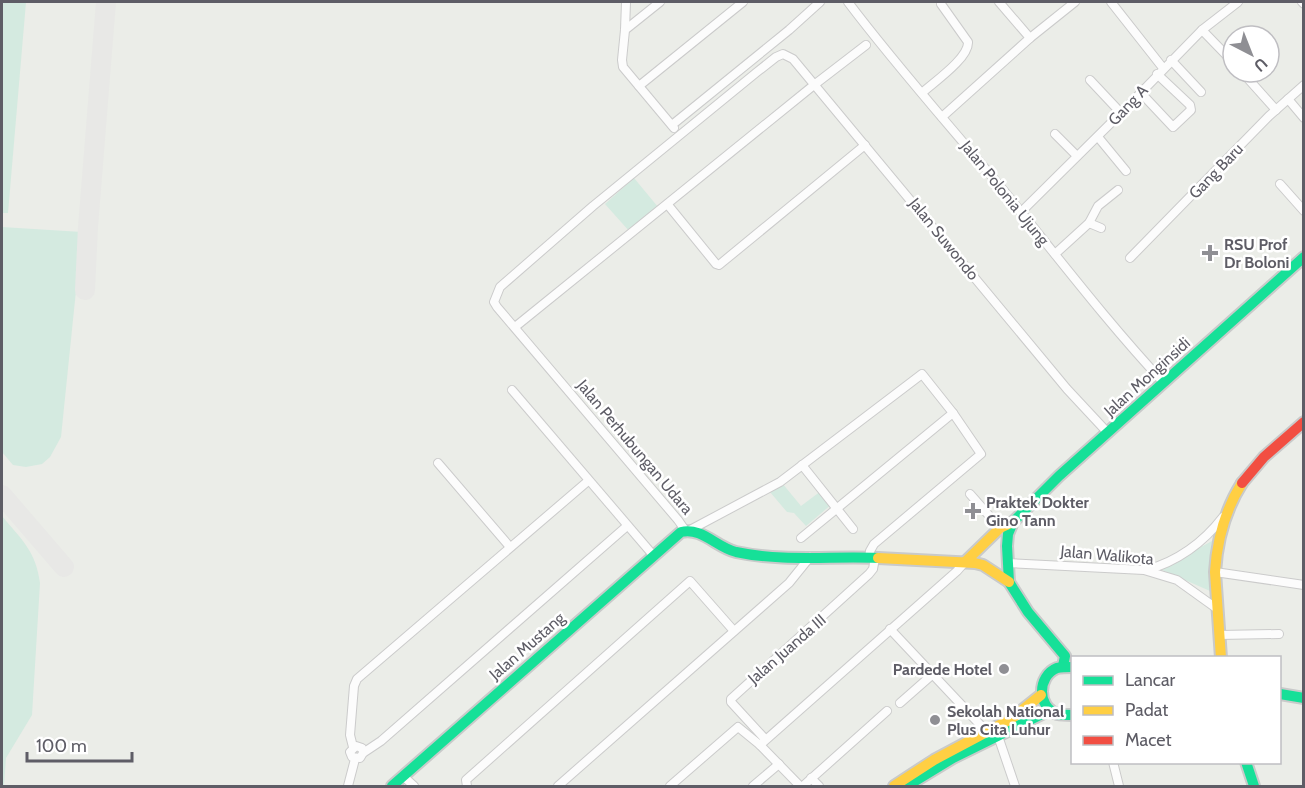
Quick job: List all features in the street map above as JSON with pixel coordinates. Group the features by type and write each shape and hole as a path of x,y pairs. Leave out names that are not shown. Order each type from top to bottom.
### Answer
{"main road":[{"name":"Jalan Monginsidi","path":"965,562 1000,528 1013,522 1059,476 1304,257"},
{"path":"1221,656 1216,608 1215,559 1228,510 1239,486 1251,471 1304,422"},
{"path":"1013,522 1008,534 1009,582 1028,612 1065,656 1068,667 1049,673 1044,679 1041,694 1050,710 1064,716 1071,716"},
{"name":"Jalan Mustang","path":"392,786 677,534 687,530"},
{"name":"Jalan Perhubungan Udara","path":"687,530 732,551 763,557 965,562 983,566 1009,582"},
{"path":"894,786 934,760 1011,719 1041,694"},
{"path":"1281,694 1304,698"},
{"path":"908,786 953,758 1050,710"},
{"path":"1247,764 1254,786"}],"street":[{"path":"626,2 626,30 622,64 680,135"},
{"path":"626,30 660,2"},
{"path":"639,86 743,2"},
{"path":"672,125 820,2"},
{"name":"Jalan Polonia Ujung","path":"848,2 1088,297 1164,383"},
{"path":"999,2 1030,38"},
{"path":"942,117 1073,2"},
{"path":"1111,2 1160,71 1190,105 1191,110 1173,127 1141,93"},
{"name":"Gang A","path":"1021,212 1202,30 1238,2"},
{"path":"922,93 961,58 968,48 968,42 941,4"},
{"path":"1202,30 1221,50"},
{"path":"515,327 866,45"},
{"name":"Jalan Suwondo","path":"680,135 776,57 783,54 790,56 1067,388 1108,433"},
{"path":"1171,60 1201,92"},
{"path":"1090,80 1121,113"},
{"path":"1253,84 1276,110"},
{"name":"Gang Baru","path":"1130,258 1276,110 1304,85"},
{"path":"1288,99 1304,118"},
{"path":"1055,134 1077,156"},
{"name":"Jalan Perhubungan Udara","path":"680,135 593,206 500,287 494,302 687,530"},
{"path":"1098,137 1126,171"},
{"path":"668,205 719,265 865,145"},
{"path":"1280,184 1304,211"},
{"path":"1055,254 1089,223 1096,208 1118,190"},
{"path":"1089,223 1101,228"},
{"path":"687,530 780,482 920,374 925,375 981,455 874,544 870,551 872,558"},
{"path":"512,390 653,555"},
{"path":"801,538 953,413"},
{"path":"438,463 510,547"},
{"path":"802,465 853,529"},
{"path":"355,759 350,755 353,747 350,735 355,682 588,481"},
{"path":"970,494 1000,528"},
{"path":"1144,570 1157,567 1191,549 1213,530 1228,510"},
{"path":"355,759 360,758 363,753 381,741 627,526"},
{"path":"558,786 789,583 810,557"},
{"name":"Jalan Juanda III","path":"762,742 731,699 869,574 873,569 872,558"},
{"name":"Jalan Monginsidi","path":"762,742 965,562"},
{"name":"Jalan Walikota","path":"1007,563 1144,570 1177,580 1216,608"},
{"path":"1215,572 1304,585"},
{"path":"467,786 466,780 690,581 734,631"},
{"path":"890,629 986,731"},
{"path":"1219,635 1279,634"},
{"path":"900,703 933,674"},
{"path":"670,786 735,727 741,728 762,742 778,764 801,786 887,711"},
{"path":"998,736 1015,786"},
{"path":"353,747 362,748 363,753"},
{"path":"348,786 355,759"},
{"path":"753,786 778,764"},
{"path":"1114,764 1119,786"},
{"path":"403,776 414,786"},
{"path":"812,778 819,786"}],"green space":[{"path":"2,2 26,2 8,213 2,213"},
{"path":"634,178 658,207 630,232 605,204"},
{"path":"2,227 82,232 61,437 50,457 42,464 26,467 13,465 2,452"},
{"path":"782,483 801,506 821,491 832,504 806,526 794,513 787,512 770,492"},
{"path":"2,516 31,554 40,583 32,715 6,758 4,786 2,786"},
{"path":"1212,541 1210,591 1160,569"}],"taxiway":[{"path":"85,290 106,2"},
{"path":"2,495 64,567"}],"traffic: fast":[{"path":"1063,666 1065,656 1028,612 1009,582 1007,546 1008,534 1013,522 1059,476 1304,257"},
{"path":"392,786 681,532 696,532 729,550 753,555 789,558 878,558"},
{"path":"1071,667 1057,668 1050,672 1042,691 1050,710 1057,714 1071,715"},
{"path":"1281,694 1304,698"},
{"path":"907,786 953,758 1050,710"},
{"path":"1247,764 1254,786"}],"traffic: slow":[{"path":"1221,656 1216,560 1227,515 1242,483"},
{"path":"965,562 1000,528 1013,522"},
{"path":"878,558 975,563 983,565 1009,582"},
{"path":"894,786 934,760 1011,719 1041,695"}],"traffic: jam":[{"path":"1242,483 1264,457 1304,422"}],"place":[{"name":"RSU Prof Dr Boloni","path":"1210,253"},
{"name":"Praktek Dokter Gino Tann","path":"973,511"},
{"name":"Pardede Hotel","path":"1004,669"},
{"name":"Sekolah National Plus Cita Luhur","path":"935,720"}]}
